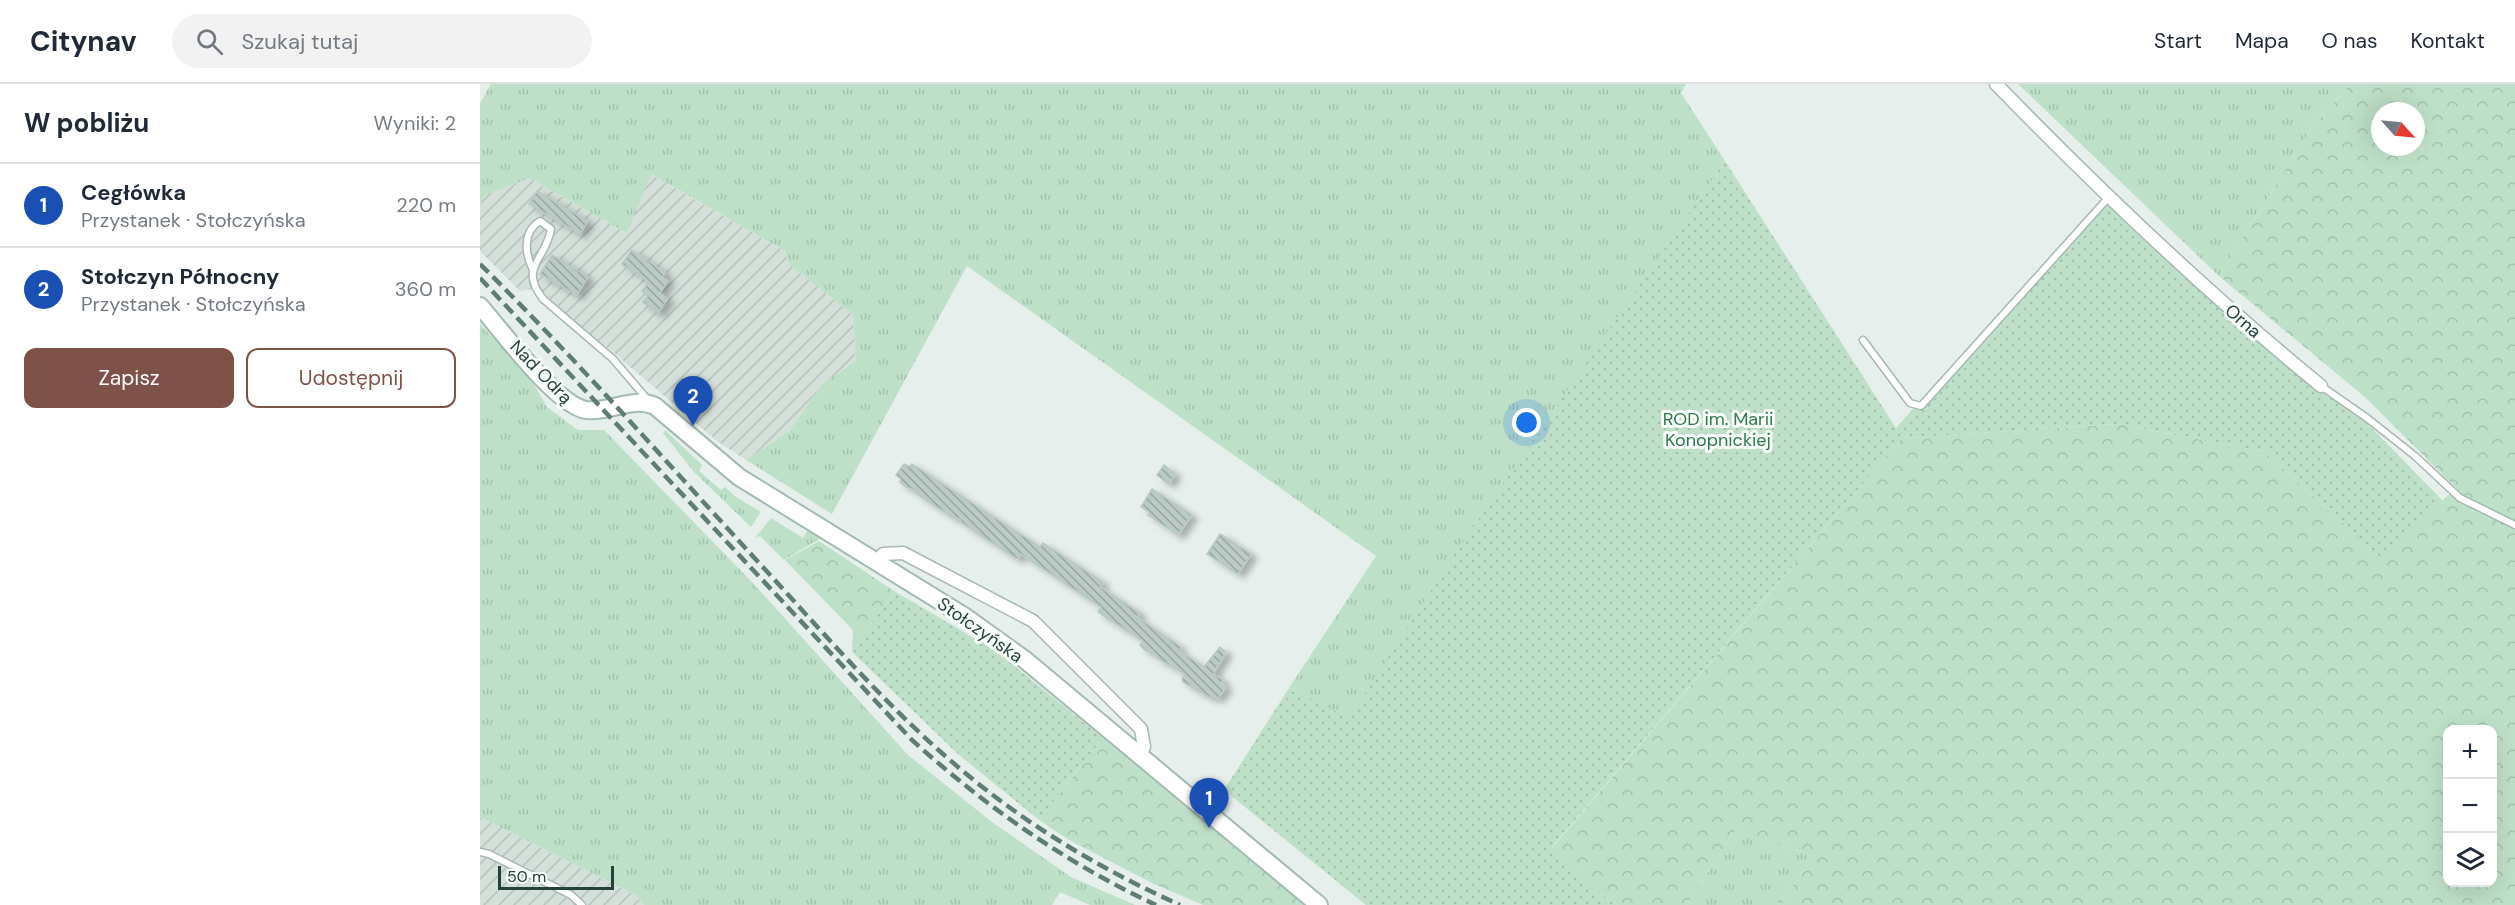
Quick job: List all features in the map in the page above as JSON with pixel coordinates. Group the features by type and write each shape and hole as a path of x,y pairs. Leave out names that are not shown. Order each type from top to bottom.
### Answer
{"street":[{"name":"Orna","path":"1996,84 2108,198 2237,316 2321,386"},
{"name":"Nad Odrą","path":"480,306 548,384 568,403 591,410 639,402 651,404"},
{"name":"Stołczyńska","path":"651,404 732,472 999,640 1319,905"},
{"path":"877,562 883,554 903,553 1034,621 1141,729 1144,747 1139,754"}],"lane":[{"path":"1863,340 1910,403 1921,406 2108,198"},
{"path":"533,270 527,257 526,243 534,225 540,221 551,229 550,237 533,270 532,284 543,299 613,359 651,404"},
{"name":"Orna","path":"2321,386 2407,450 2460,498 2515,525"},
{"path":"480,852 489,854 571,895 582,905"}],"shaded area":[{"path":"650,174 785,251 789,264 853,315 856,361 822,384 789,431 746,460 717,441 566,314 539,288 520,291 480,251 480,205 484,196 529,178 627,233"},
{"path":"480,817 636,895 644,905 480,905"}],"green space":[{"path":"491,84 1686,84 1681,93 1725,161 1349,719 1289,688 1376,556 967,266 832,514 746,460 789,431 822,384 856,361 853,315 789,264 785,251 651,174 627,233 529,178 484,196 480,205 480,103"},
{"path":"2018,84 2351,84 2312,127 2219,276"},
{"path":"2351,84 2515,84 2515,905 1778,905 1815,856 1734,831 1687,905 1618,905 1608,900 1552,848 1902,438 2118,424 2265,452 2380,557 2456,488 2366,398 2219,276 2312,127"},
{"name":"ROD im. Marii Konopnickiej","path":"1725,161 1896,428 2101,200 2355,411 2443,501 2381,558 2265,452 2118,424 1902,438 1552,847 1608,900 1618,905 1366,905 1224,790 1289,688 1349,718 1454,555"},
{"path":"480,324 526,371 547,407 578,430 604,430 752,582 908,755 992,822 1071,877 1135,905 1090,905 1060,892 1052,905 644,905 636,895 480,817"},
{"path":"665,430 702,465 699,471 721,490 725,487 736,497 761,512 751,527 694,472 663,433"},
{"path":"771,518 803,538 808,530 821,538 784,560 760,536 755,538"},
{"path":"819,541 894,591 852,652 853,630 785,560"},
{"path":"894,591 996,651 1103,738 1039,820 958,754 852,652"},
{"path":"1103,738 1307,905 1203,905 1154,884 1069,840 1039,820"},
{"path":"1734,831 1815,856 1778,905 1687,905"}],"building":[{"path":"537,191 588,221 580,234 529,204"},
{"path":"632,250 666,273 662,277 668,281 660,293 668,299 658,313 643,302 648,296 642,291 649,282 622,264"},
{"path":"552,255 588,277 577,295 540,274"},
{"path":"904,464 910,467 912,464 1040,547 1043,543 1103,582 1100,587 1140,613 1137,617 1181,647 1179,651 1204,667 1220,647 1226,652 1213,674 1223,680 1221,683 1226,687 1218,699 1213,695 1211,698 1183,682 1185,674 1157,658 1155,654 1146,651 1140,645 1143,641 1098,612 1101,607 1021,554 1018,559 1011,555 962,523 960,519 955,519 917,494 915,490 906,487 896,475"},
{"path":"1164,465 1175,474 1169,484 1157,475"},
{"path":"1152,489 1192,515 1178,535 1148,515 1149,512 1141,507"},
{"path":"1220,534 1251,554 1238,574 1207,554"}],"railway":[{"path":"480,264 591,379 845,657 947,758 999,800 1048,834 1126,879 1180,905"},
{"path":"480,278 912,740 940,765 1028,832 1090,871 1156,905"}],"place":[{"name":"Stołczyn Północny","path":"693,426"},
{"name":"Cegłówka","path":"1209,828"}]}
